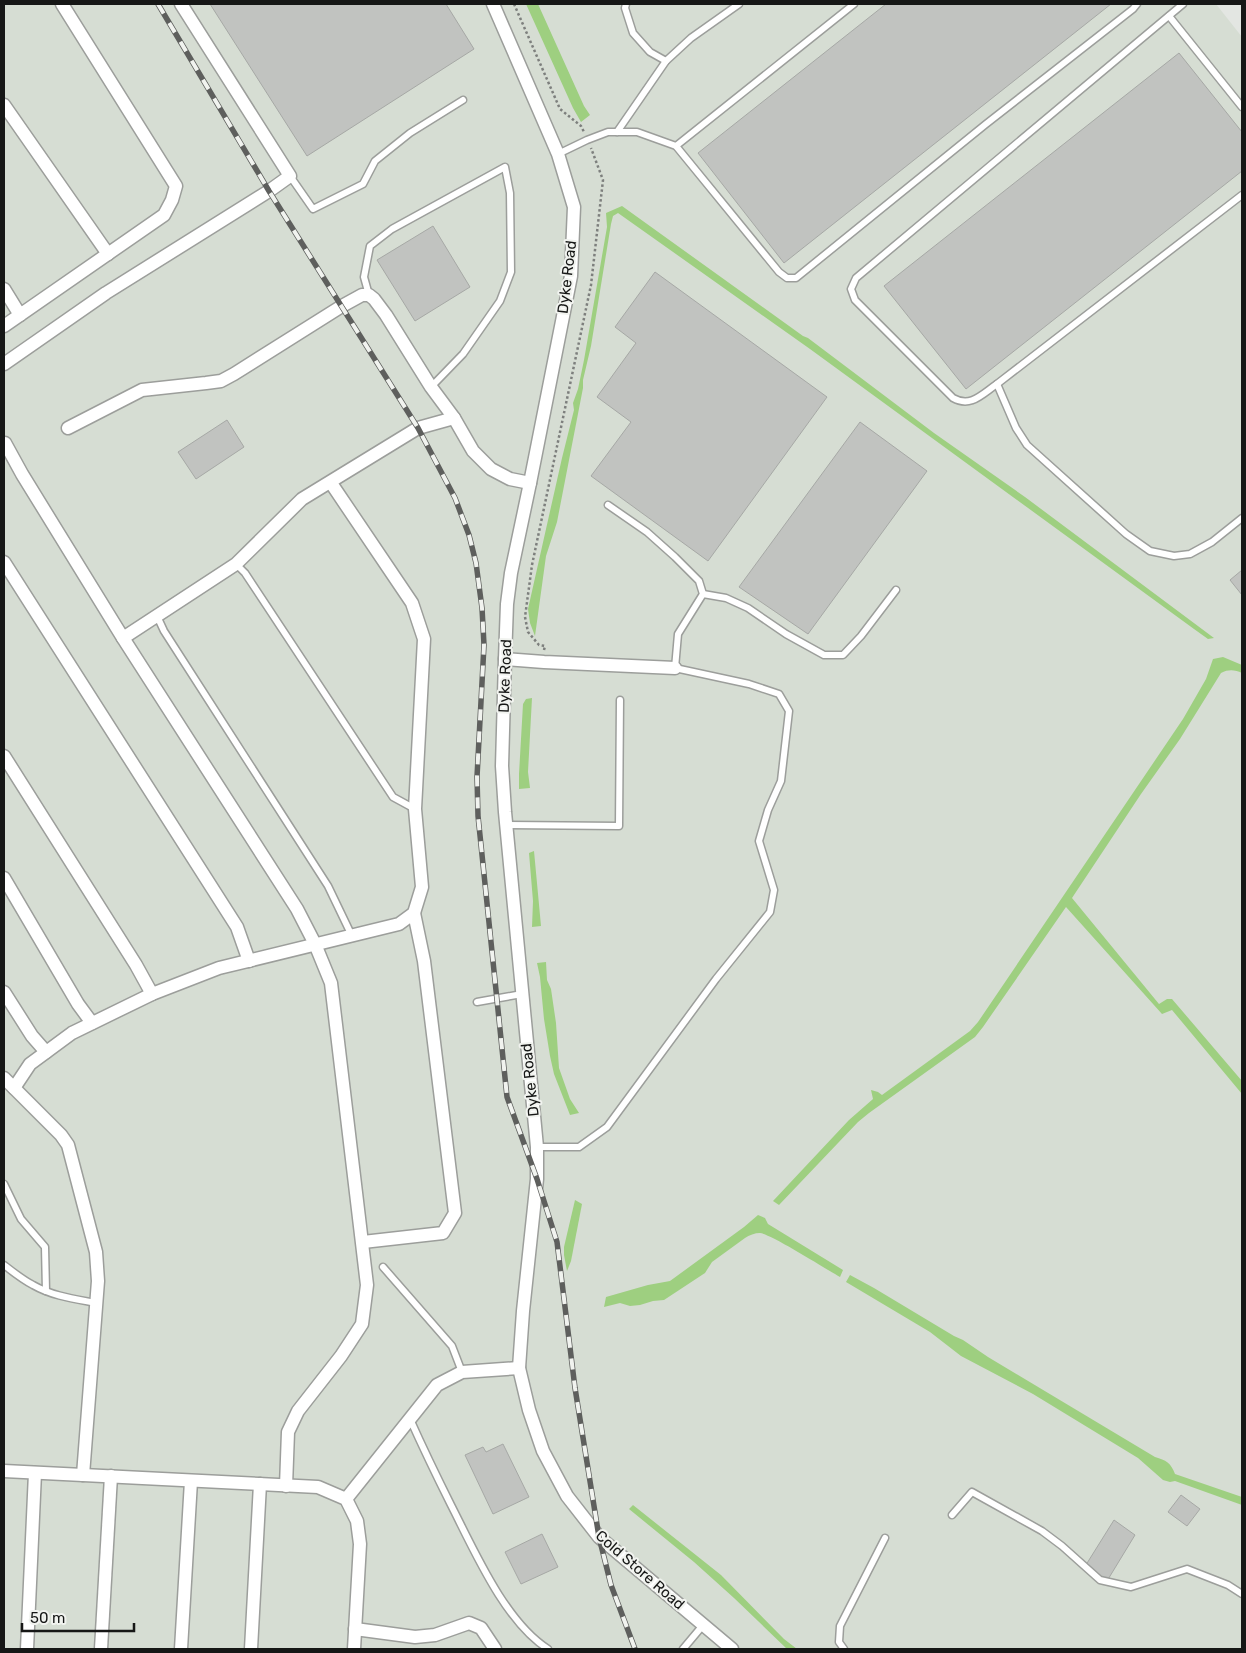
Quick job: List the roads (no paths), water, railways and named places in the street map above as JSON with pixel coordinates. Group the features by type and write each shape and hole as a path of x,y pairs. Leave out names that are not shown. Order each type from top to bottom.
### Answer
{"street":[{"path":"4,326 164,215 172,200 176,186 62,4"},
{"path":"4,364 106,294 268,192 290,176 181,4"},
{"name":"Dyke Road","path":"493,4 558,154 574,207 571,276 511,573 505,659 502,766 537,1147 537,1179 522,1311 519,1368"},
{"path":"4,105 108,254"},
{"path":"4,289 20,315"},
{"path":"68,428 142,390 156,387 183,387 221,381 342,306 362,295 369,295 386,315 431,386 454,418 473,451 491,469 510,479 530,483"},
{"path":"123,638 236,564 302,499 418,428 454,418"},
{"path":"4,444 6,443 22,474 123,638 296,908 315,944 331,983 367,1285 362,1324 341,1356 298,1411 288,1432 286,1486"},
{"path":"331,483 412,603 424,639 415,809 422,887 414,914 424,961 455,1213 443,1233 363,1242"},
{"path":"4,562 237,927 249,961"},
{"path":"505,659 675,668"},
{"path":"4,756 136,965 152,994"},
{"path":"4,878 78,1004 92,1023"},
{"path":"83,1475 98,1281 96,1252 68,1145 61,1135 7,1081 72,1033 152,994 219,968 399,924 414,914"},
{"path":"4,992 32,1036 46,1052"},
{"path":"346,1499 437,1385 462,1372 519,1368"},
{"name":"Cold Store Road","path":"519,1368 529,1410 543,1451 567,1496 600,1537 732,1649"},
{"path":"4,1471 318,1487 346,1499 358,1521 360,1544 354,1649"},
{"path":"27,1649 35,1473"},
{"path":"101,1649 110,1476"},
{"path":"181,1649 190,1481"},
{"path":"251,1649 260,1484"},
{"path":"355,1629 415,1636 435,1635 469,1623 481,1628 495,1649"}],"lane":[{"path":"626,4 625,8 633,33 650,52 666,61"},
{"path":"617,132 666,61 691,38 739,4"},
{"path":"676,146 854,4"},
{"path":"558,154 608,132 637,132 676,146 779,272 787,278 796,278 1137,4"},
{"path":"1183,4 856,278 851,289 855,300 953,398 960,402 972,402 1242,195"},
{"path":"1169,16 1242,107"},
{"path":"290,176 313,209 363,184 376,161 410,134 463,100"},
{"path":"369,295 364,277 370,246 392,229 505,167 510,193 512,272 500,301 463,354 431,386"},
{"path":"997,384 1016,428 1026,445 1126,534 1150,551 1174,556 1190,554 1212,542 1242,518"},
{"path":"537,1147 578,1147 607,1127 716,979 770,912 774,890 759,841 768,810 781,781 789,711 779,694 749,684 675,668 678,634 703,594 699,581 647,532 608,505"},
{"path":"236,564 246,573 393,797 415,809"},
{"path":"703,594 726,598 748,608 786,634 824,655 844,655 896,590"},
{"path":"157,616 164,631 328,886 352,936"},
{"path":"506,825 618,826 620,700"},
{"path":"478,1002 522,994"},
{"path":"4,1184 22,1219 45,1247 46,1291"},
{"path":"4,1265 33,1286 96,1303"},
{"path":"383,1267 452,1346 462,1372"},
{"path":"410,1419 476,1556 498,1593 514,1617 536,1641 548,1649"},
{"path":"952,1515 972,1492 1042,1531 1100,1580 1131,1587 1187,1569 1228,1585 1242,1594"},
{"path":"844,1649 839,1642 840,1626 885,1538"},
{"path":"683,1649 704,1624"}],"railway":[{"path":"158,4 269,191 418,428 455,498 469,535 476,563 482,608 484,645 477,777 478,816 507,1097 537,1179 557,1242 575,1388 599,1537 611,1585 635,1649"}]}
